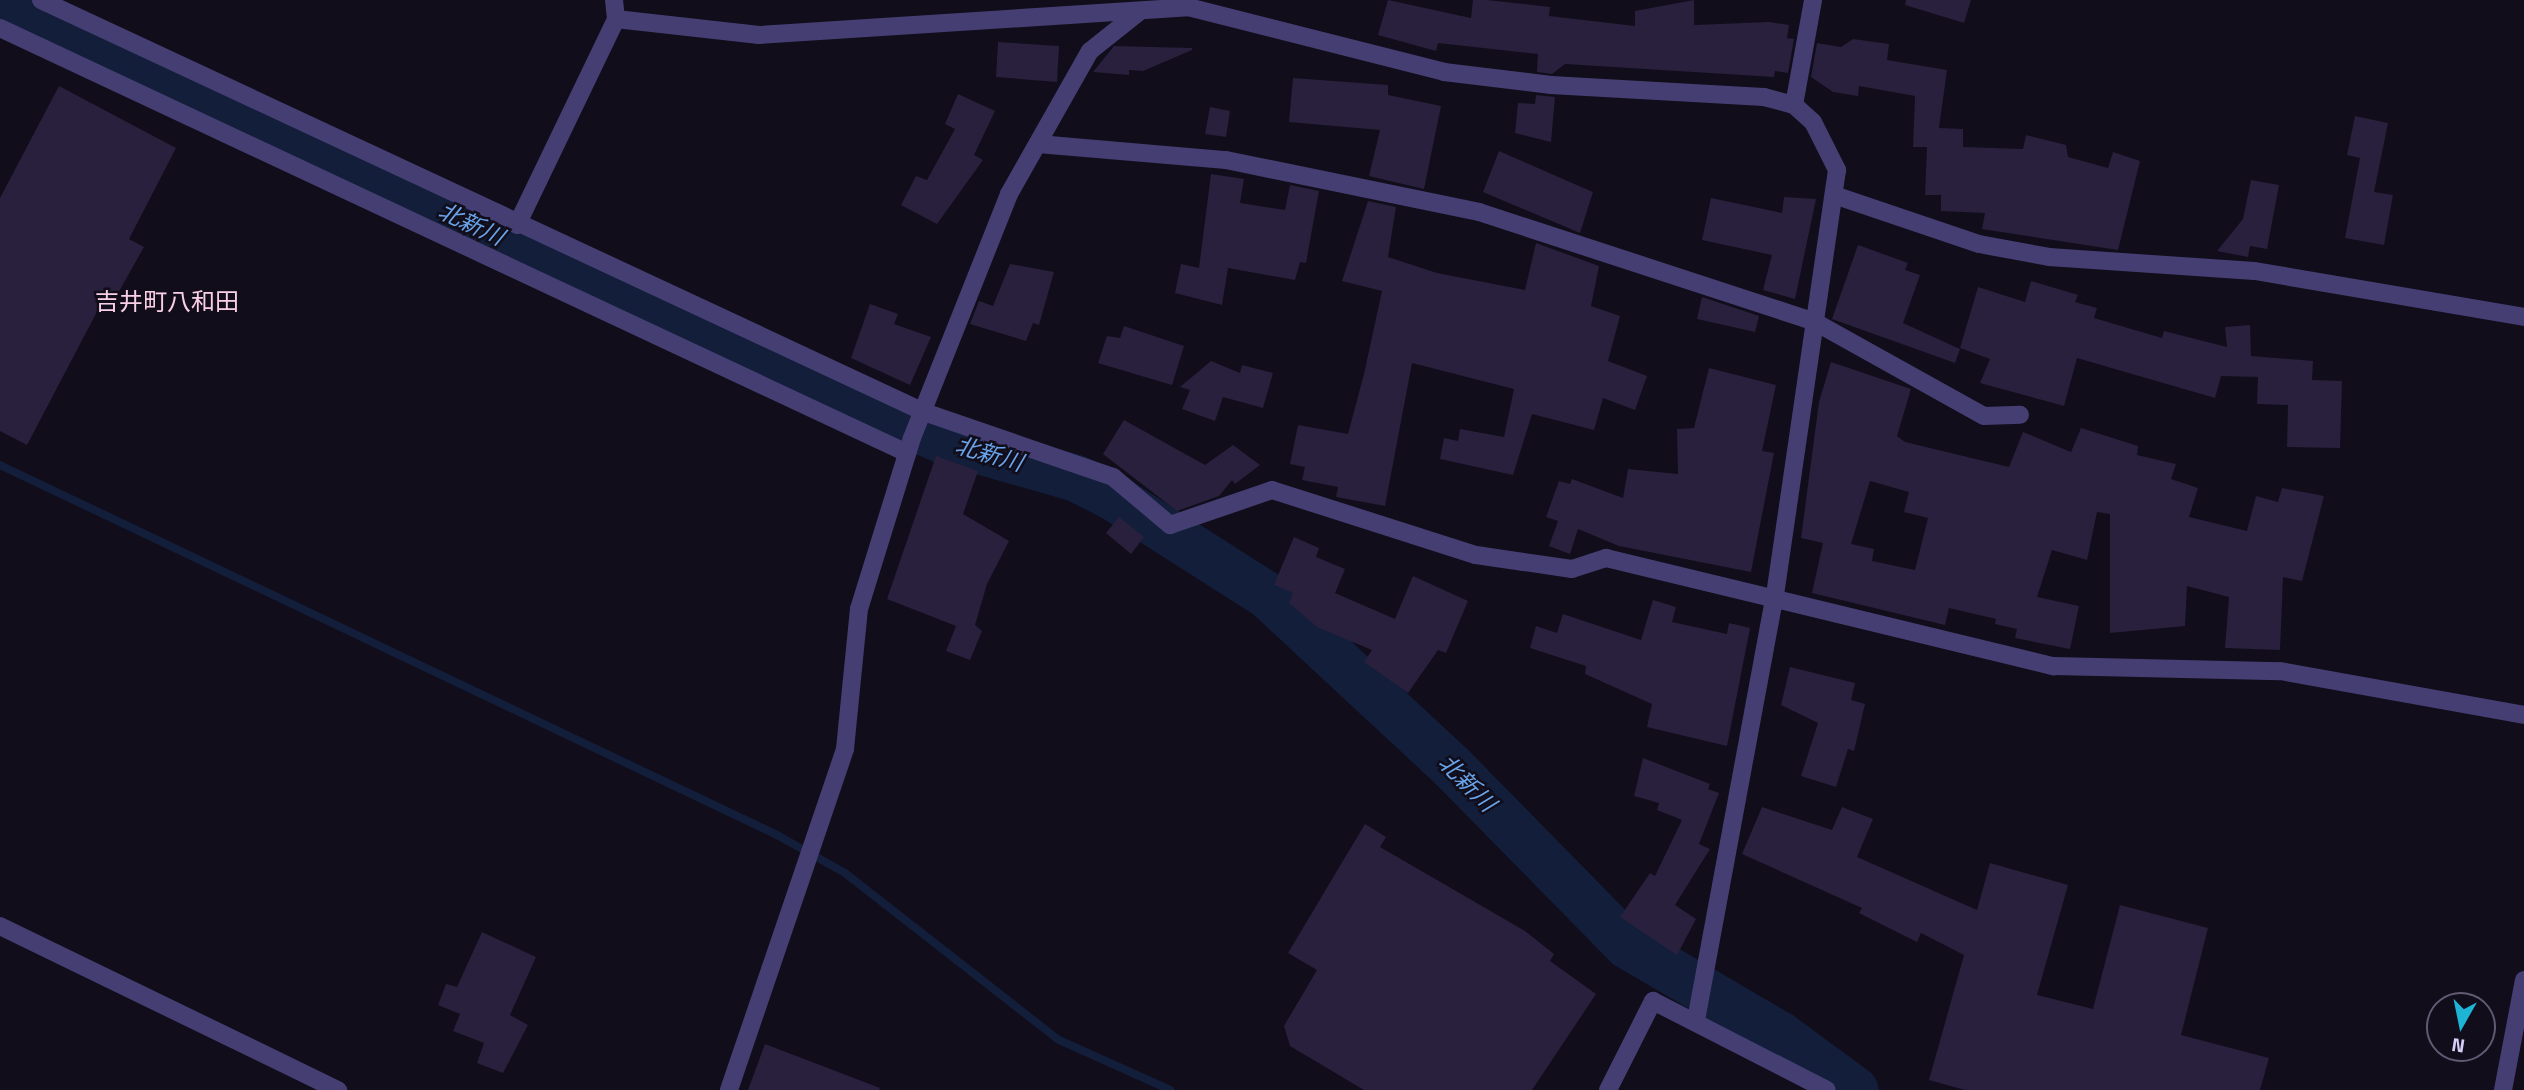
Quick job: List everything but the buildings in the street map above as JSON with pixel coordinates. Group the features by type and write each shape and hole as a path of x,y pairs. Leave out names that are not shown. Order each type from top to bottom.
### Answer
{"street":[{"path":"41,0 517,225 924,412 1113,477 1170,525 1272,490 1476,555 1572,569 1606,558 1775,594 2054,666 2280,671 2524,715"},
{"path":"517,225 616,19 614,0"},
{"path":"1794,105 1813,0"},
{"path":"616,19 759,35 1116,6 1139,12 1188,8 1444,72 1550,85 1764,97 1794,105 1824,138 1837,170 1775,594 1706,952 1698,1012"},
{"path":"729,1090 806,871 845,748 859,609 909,445 1009,194 1090,51 1139,12"},
{"path":"0,28 909,445"},
{"path":"1038,144 1226,160 1479,212 1815,322 1984,416 2020,415"},
{"path":"1834,195 1979,244 2049,257 2255,271 2524,317"},
{"path":"0,926 338,1090"},
{"path":"2503,1090 2524,980"},
{"path":"1608,1090 1654,1001 1698,1012 1827,1090"}],"waterway":[{"name":"北新川","path":"0,5 794,375 943,440 1076,478 1110,495 1267,595 1452,767 1627,945 1779,1034 1855,1090"},
{"path":"0,465 777,835 845,873 1059,1040 1170,1090"}],"district":[{"name":"吉井町八和田","path":"167,302"}]}
